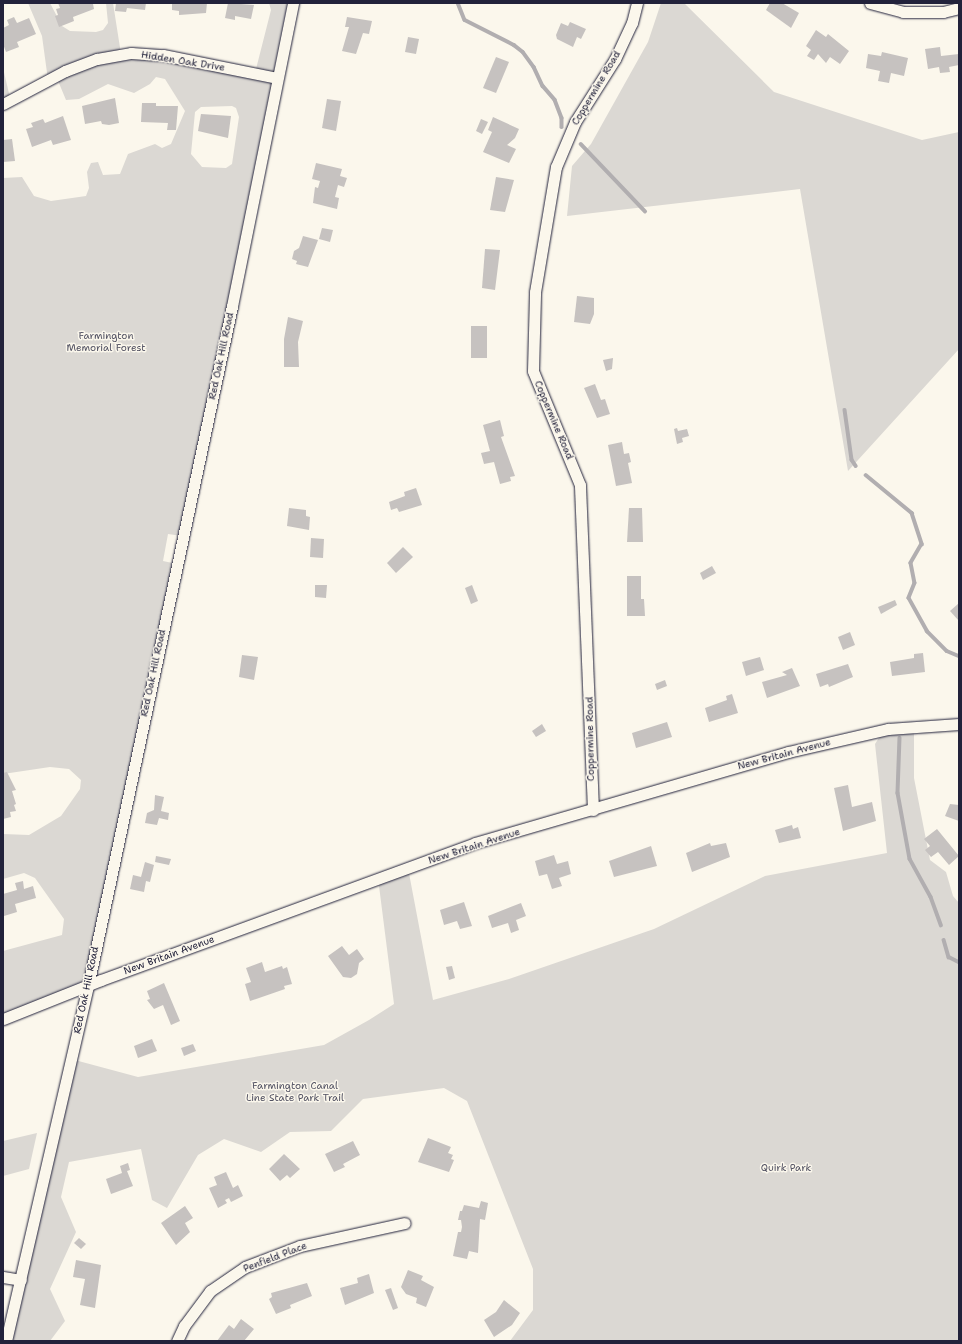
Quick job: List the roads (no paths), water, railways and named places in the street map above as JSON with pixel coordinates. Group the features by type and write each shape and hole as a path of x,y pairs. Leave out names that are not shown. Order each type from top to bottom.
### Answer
{"street":[{"name":"Red Oak Hill Road","path":"6,1341 88,986 231,313 293,3"},
{"name":"Coppermine Road","path":"593,810 580,485 533,371 535,292 556,167 575,122 615,59 632,23 637,3"},
{"path":"870,3 903,12 943,12 959,8"},
{"name":"Hidden Oak Drive","path":"3,104 65,71 97,59 131,53 163,55 277,78"},
{"name":"New Britain Avenue","path":"3,1019 88,986 475,843 593,810 788,752 888,729 959,724"},
{"name":"Penfield Place","path":"177,1341 184,1326 210,1292 245,1267 300,1246 405,1223"},
{"path":"3,1277 21,1280"}],"waterway":[{"path":"458,3 465,20 514,45 523,52 534,67 543,86 555,100 562,118 562,127"},
{"path":"581,144 645,211"},
{"path":"845,410 852,460 856,466"},
{"path":"866,475 912,513 922,544 911,563 915,583 909,598 927,631 947,651 959,656"},
{"path":"900,738 898,793 910,859 931,897 941,925"},
{"path":"944,940 949,957 959,962"}],"park label":[{"name":"Farmington Memorial Forest","path":"106,340"},
{"name":"Farmington Canal Line State Park Trail","path":"295,1090"},
{"name":"Quirk Park","path":"786,1168"}]}
